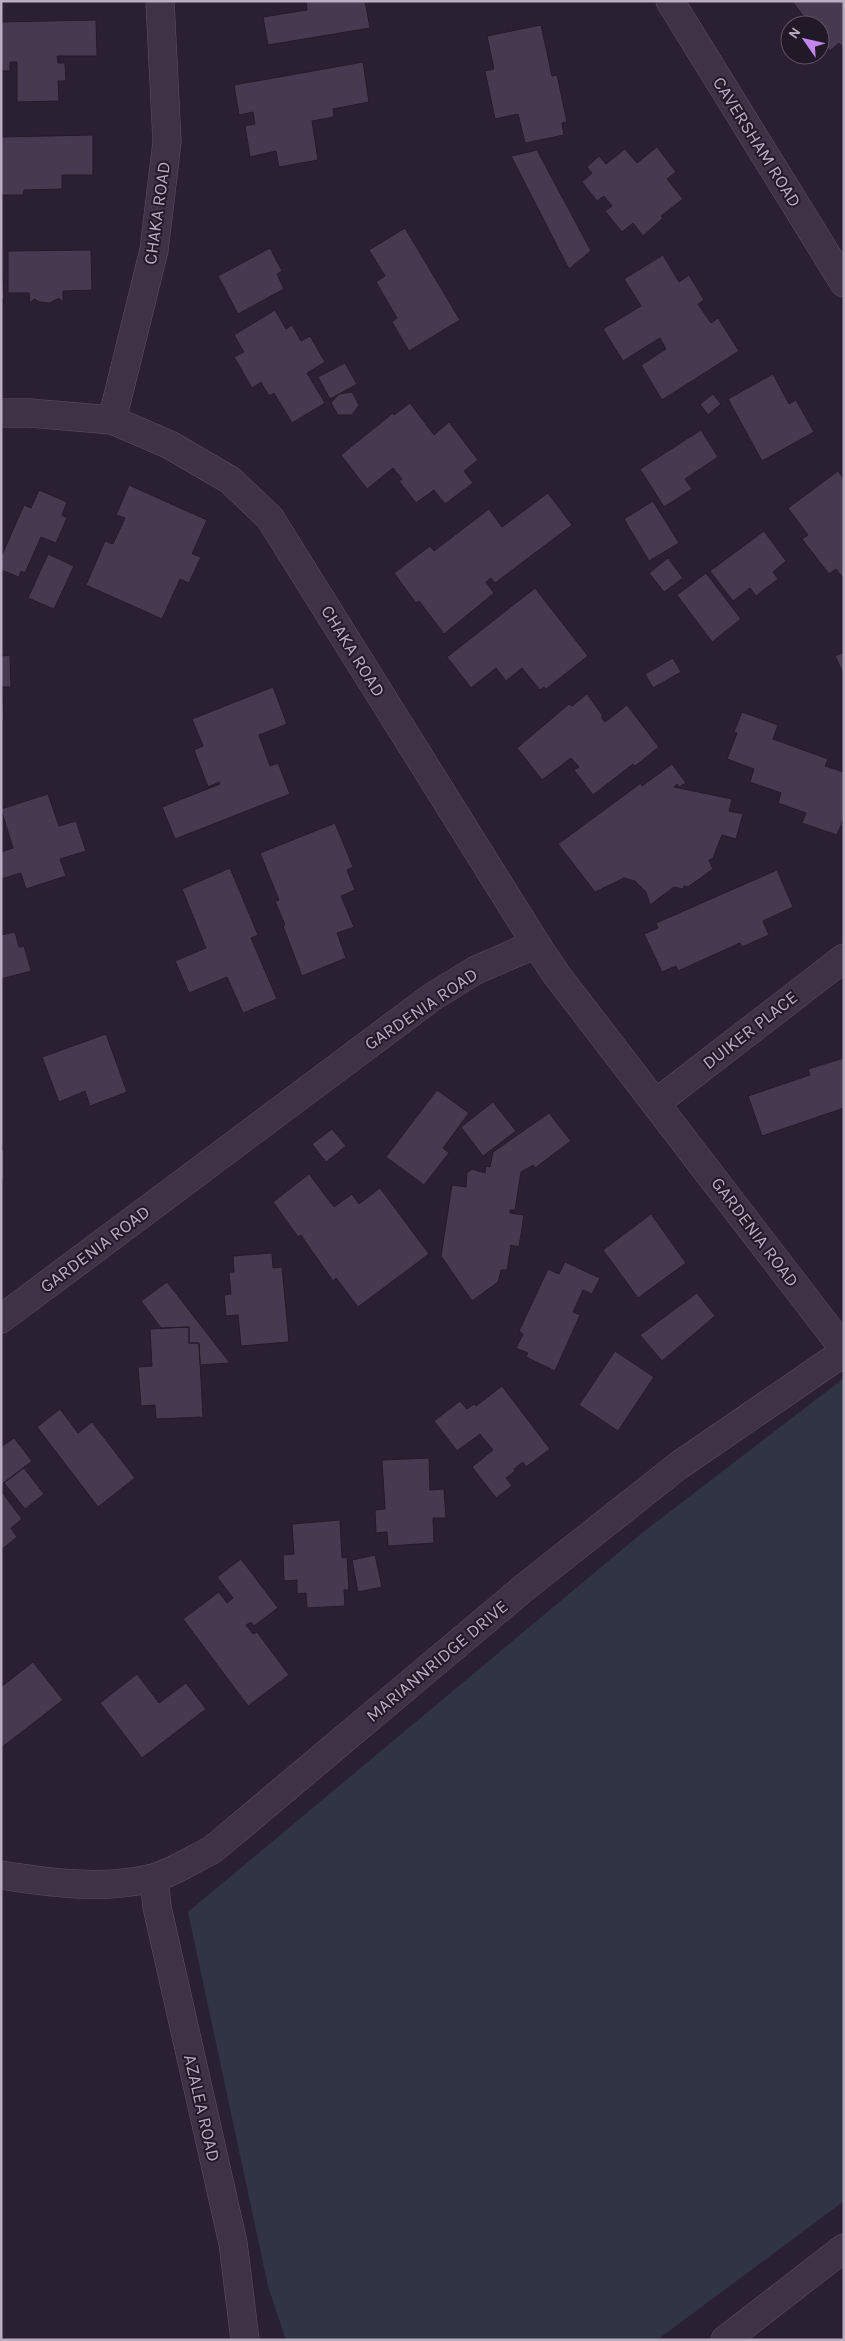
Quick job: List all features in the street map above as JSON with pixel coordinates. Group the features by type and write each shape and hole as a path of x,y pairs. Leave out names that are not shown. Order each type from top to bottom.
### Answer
{"street":[{"name":"CHAKA ROAD","path":"112,420 154,250 167,142 160,1"},
{"name":"CAVERSHAM ROAD","path":"670,1 844,283"},
{"name":"CHAKA ROAD","path":"1,413 30,413 112,420 170,446 230,480 270,518 536,944"},
{"name":"GARDENIA ROAD","path":"1,1319 432,997 476,970 536,944 844,1350"},
{"name":"DUIKER PLACE","path":"656,1103 844,958"},
{"name":"MARIANNRIDGE DRIVE","path":"1,1875 59,1884 108,1884 154,1878 212,1850 518,1593 632,1502 678,1466 844,1350"},
{"name":"AZALEA ROAD","path":"154,1878 157,1907 233,2243 244,2340"},
{"path":"725,2340 844,2248"}],"shaded area":[{"path":"844,1378 844,2201 657,2340 286,2340 268,2286 188,1912 642,1533"}],"building":[{"path":"306,1 365,1 370,28 268,45 263,17 307,10"},
{"path":"792,1 844,1 844,49 839,43 830,51 830,15 802,15"},
{"path":"96,20 97,56 57,56 58,63 65,63 66,81 58,81 59,101 17,102 17,62 10,62 10,71 1,71 1,22"},
{"path":"541,25 552,76 557,75 567,122 562,123 564,135 525,143 518,114 495,119 485,71 494,69 487,36"},
{"path":"363,62 369,102 333,109 334,117 312,121 318,160 279,167 276,151 250,157 245,126 255,124 253,112 239,115 234,85"},
{"path":"93,135 93,175 62,175 62,189 24,190 23,195 1,195 1,137"},
{"path":"657,147 676,172 667,179 683,199 661,216 663,218 643,236 633,223 622,232 605,211 612,206 604,196 597,201 582,182 592,173 587,167 599,156 606,164 625,149 637,163"},
{"path":"537,150 591,251 569,269 511,156"},
{"path":"405,228 460,320 409,351 392,322 397,318 376,282 385,276 369,250"},
{"path":"270,248 282,271 277,274 284,289 238,314 218,276"},
{"path":"91,250 92,290 63,291 63,302 59,298 50,303 34,299 30,303 29,293 8,293 8,251"},
{"path":"1,251 4,299 1,299"},
{"path":"663,255 679,282 689,275 704,300 698,304 711,323 718,318 739,351 662,400 641,365 666,349 660,338 623,361 603,329 641,306 624,279"},
{"path":"275,310 286,329 292,325 301,341 310,336 325,362 307,373 325,403 292,423 274,393 269,396 261,382 252,388 234,357 244,352 234,335"},
{"path":"345,363 357,384 330,399 318,377"},
{"path":"773,374 789,404 796,400 814,432 762,461 728,399"},
{"path":"352,392 359,405 352,415 338,415 331,403 339,394"},
{"path":"713,394 721,404 708,415 700,404"},
{"path":"410,403 434,435 449,422 478,460 464,471 473,483 445,504 434,490 416,503 399,481 402,479 393,468 367,489 341,455 393,413 394,415"},
{"path":"701,430 718,457 685,479 692,489 664,507 640,469"},
{"path":"838,471 844,479 844,579 836,569 829,574 802,539 808,535 788,508"},
{"path":"129,485 207,520 192,554 201,557 189,583 180,579 162,619 86,585 105,541 113,544 125,518 116,515"},
{"path":"39,490 67,502 62,515 67,518 56,543 41,537 25,573 21,571 19,577 1,570 1,557 24,505 31,508"},
{"path":"548,493 572,525 495,583 491,578 486,582 494,593 444,634 419,601 416,603 394,573 430,546 434,551 489,509 502,527"},
{"path":"653,501 679,543 649,561 624,519"},
{"path":"764,531 786,561 773,572 778,579 756,596 750,588 733,601 710,571"},
{"path":"48,554 74,566 54,609 28,598"},
{"path":"668,558 683,578 664,592 649,573"},
{"path":"706,573 741,619 712,642 677,595"},
{"path":"535,588 588,656 546,689 544,687 540,690 522,668 506,681 496,668 471,688 447,657"},
{"path":"844,652 844,675 835,656"},
{"path":"1,654 2,656 10,655 11,687 2,687 4,720 2,720 1,732"},
{"path":"673,658 681,672 653,688 645,674"},
{"path":"273,687 287,724 259,735 270,766 278,763 290,794 175,839 162,807 220,784 219,782 208,787 194,750 203,746 192,719"},
{"path":"587,694 603,716 601,717 605,722 627,705 659,747 635,766 633,764 593,795 574,770 579,767 571,758 542,780 517,748 569,704 572,706"},
{"path":"742,712 778,725 773,739 828,759 825,766 844,772 844,818 837,835 802,823 806,813 778,803 781,793 750,782 754,769 727,759 737,733 734,732"},
{"path":"672,764 686,783 679,787 677,784 674,787 732,799 729,811 743,814 736,839 722,835 713,858 709,860 713,869 688,887 684,886 683,889 674,887 650,905 646,892 635,881 624,878 595,892 558,844 641,783 642,786"},
{"path":"48,794 59,826 76,821 86,851 60,859 66,876 26,889 21,873 1,879 1,852 13,848 1,809"},
{"path":"335,823 353,867 347,870 355,890 341,896 354,927 337,933 346,958 302,976 275,901 279,900 260,853"},
{"path":"230,868 258,935 251,938 277,999 243,1013 227,977 189,993 175,961 206,948 182,889"},
{"path":"777,870 793,907 763,921 769,935 742,947 740,943 678,971 676,966 662,972 644,934 658,928 656,923"},
{"path":"15,932 19,947 24,946 31,971 1,979 1,935"},
{"path":"106,1034 127,1092 90,1106 85,1091 59,1102 42,1057"},
{"path":"844,1058 844,1108 762,1136 748,1096 810,1075 808,1069"},
{"path":"437,1090 469,1113 443,1148 449,1153 424,1185 386,1157"},
{"path":"493,1102 516,1131 483,1156 461,1127"},
{"path":"549,1113 571,1141 535,1168 533,1165 521,1172 515,1210 510,1210 510,1213 524,1215 519,1247 511,1245 507,1270 501,1270 498,1282 472,1301 441,1256 452,1185 466,1187 467,1173 472,1169 485,1173 486,1166 490,1167 493,1152"},
{"path":"332,1129 346,1146 326,1162 312,1144"},
{"path":"1,1150 4,1150 4,1180 1,1180"},
{"path":"309,1174 334,1207 352,1194 359,1204 380,1188 429,1254 358,1307 336,1278 333,1281 301,1235 298,1237 273,1202"},
{"path":"651,1214 686,1263 638,1298 603,1250"},
{"path":"272,1253 273,1268 282,1267 289,1342 241,1346 238,1315 226,1316 224,1295 231,1294 229,1272 234,1272 233,1256"},
{"path":"565,1262 600,1278 592,1294 583,1290 573,1312 580,1315 555,1371 526,1357 528,1353 516,1348 523,1334 519,1331 548,1269 559,1274"},
{"path":"167,1282 230,1363 200,1365 199,1343 189,1343 189,1327 161,1328 141,1301"},
{"path":"697,1293 715,1316 662,1361 640,1335"},
{"path":"189,1327 189,1343 199,1343 203,1417 156,1419 155,1405 141,1406 138,1367 152,1366 150,1329"},
{"path":"615,1351 654,1377 618,1431 579,1405"},
{"path":"502,1386 550,1449 526,1467 523,1462 514,1469 515,1471 506,1478 512,1486 496,1498 472,1467 493,1450 480,1434 457,1451 434,1421 460,1401 467,1409 474,1404 476,1406"},
{"path":"60,1409 78,1433 92,1422 135,1478 98,1507 37,1427"},
{"path":"14,1438 32,1461 1,1485 1,1447"},
{"path":"429,1458 430,1490 444,1489 446,1518 433,1518 434,1543 388,1546 387,1532 376,1533 375,1510 385,1509 382,1460"},
{"path":"24,1468 44,1494 25,1509 4,1483"},
{"path":"1,1491 22,1519 11,1528 17,1537 1,1550"},
{"path":"340,1520 342,1558 347,1557 349,1590 344,1590 345,1606 307,1608 306,1593 297,1594 297,1580 284,1581 283,1555 294,1554 292,1524"},
{"path":"375,1555 382,1587 358,1592 352,1560"},
{"path":"241,1559 278,1608 254,1626 251,1622 246,1625 253,1634 257,1632 289,1675 248,1706 183,1619 219,1592 227,1603 233,1598 217,1577"},
{"path":"33,1662 63,1700 1,1748 1,1687"},
{"path":"137,1674 159,1703 186,1683 206,1709 142,1758 100,1703"}]}
